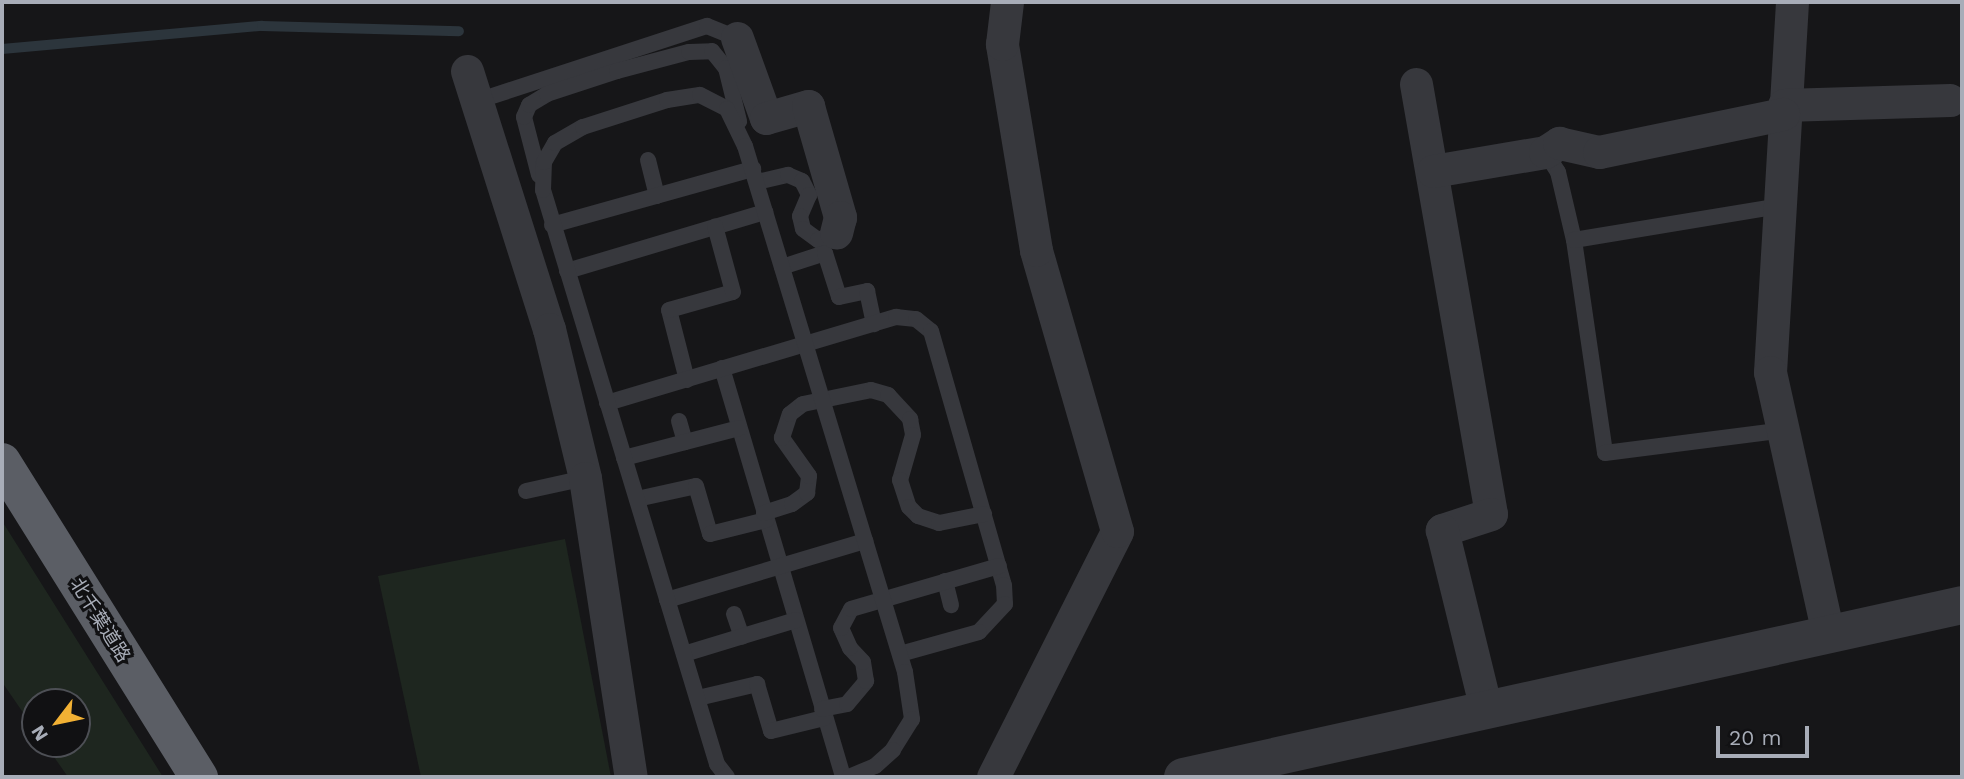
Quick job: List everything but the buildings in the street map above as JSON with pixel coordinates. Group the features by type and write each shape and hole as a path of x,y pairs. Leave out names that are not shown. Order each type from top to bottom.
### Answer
{"highway":[{"name":"北千葉道路","path":"2,462 199,777"}],"street":[{"path":"993,777 1117,531 1036,250 1002,44 1007,2"},
{"path":"1792,2 1770,372 1828,633"},
{"path":"737,38 766,118 808,106 840,217 836,233"},
{"path":"1416,84 1491,514 1442,530 1486,709"},
{"path":"472,86 549,329 585,478 631,777"},
{"path":"1433,171 1545,152 1559,143 1599,152 1784,109 1951,100"},
{"path":"1183,777 1962,605"}],"lane":[{"path":"472,86 707,26 737,38"},
{"path":"727,777 717,764 552,225 524,117 529,106 547,94 617,71 690,52 712,51 726,68 745,146 900,654 912,719 893,750 874,766 849,777"},
{"path":"544,190 544,162 555,143 583,127 667,100 700,95 727,109 745,146"},
{"path":"1545,152 1558,172 1574,240 1605,453 1784,430"},
{"path":"648,160 657,196"},
{"path":"552,225 657,196 755,176 788,175 802,181 809,195 800,216 803,229 818,240 836,233"},
{"path":"1574,240 1779,206"},
{"path":"567,271 765,212"},
{"path":"687,380 669,310 733,292 715,226"},
{"path":"782,267 825,253 839,297 867,291 874,324"},
{"path":"607,403 896,317 916,319 931,331 999,566 1005,604 995,620 979,632 900,654"},
{"path":"722,368 843,777"},
{"path":"637,499 696,486 710,534 765,517 792,504 807,493 809,476 782,438 790,414 803,404 855,391 888,395 910,419 913,435 900,480 909,507 918,516 939,523 984,514"},
{"path":"679,421 685,442"},
{"path":"624,458 739,428"},
{"path":"526,491 585,478"},
{"path":"667,600 865,541"},
{"path":"698,698 757,684 771,731 847,704 866,681 863,662 845,639 843,618 851,609 999,566"},
{"path":"945,581 951,605"},
{"path":"734,614 742,637"},
{"path":"684,654 796,620"}],"shaded area":[{"path":"2,521 163,777 68,777 55,758 91,758 91,688 21,688 21,710 2,682"},
{"path":"565,539 611,777 421,777 378,576"}],"waterway":[{"path":"2,49 262,26 459,31"}]}
